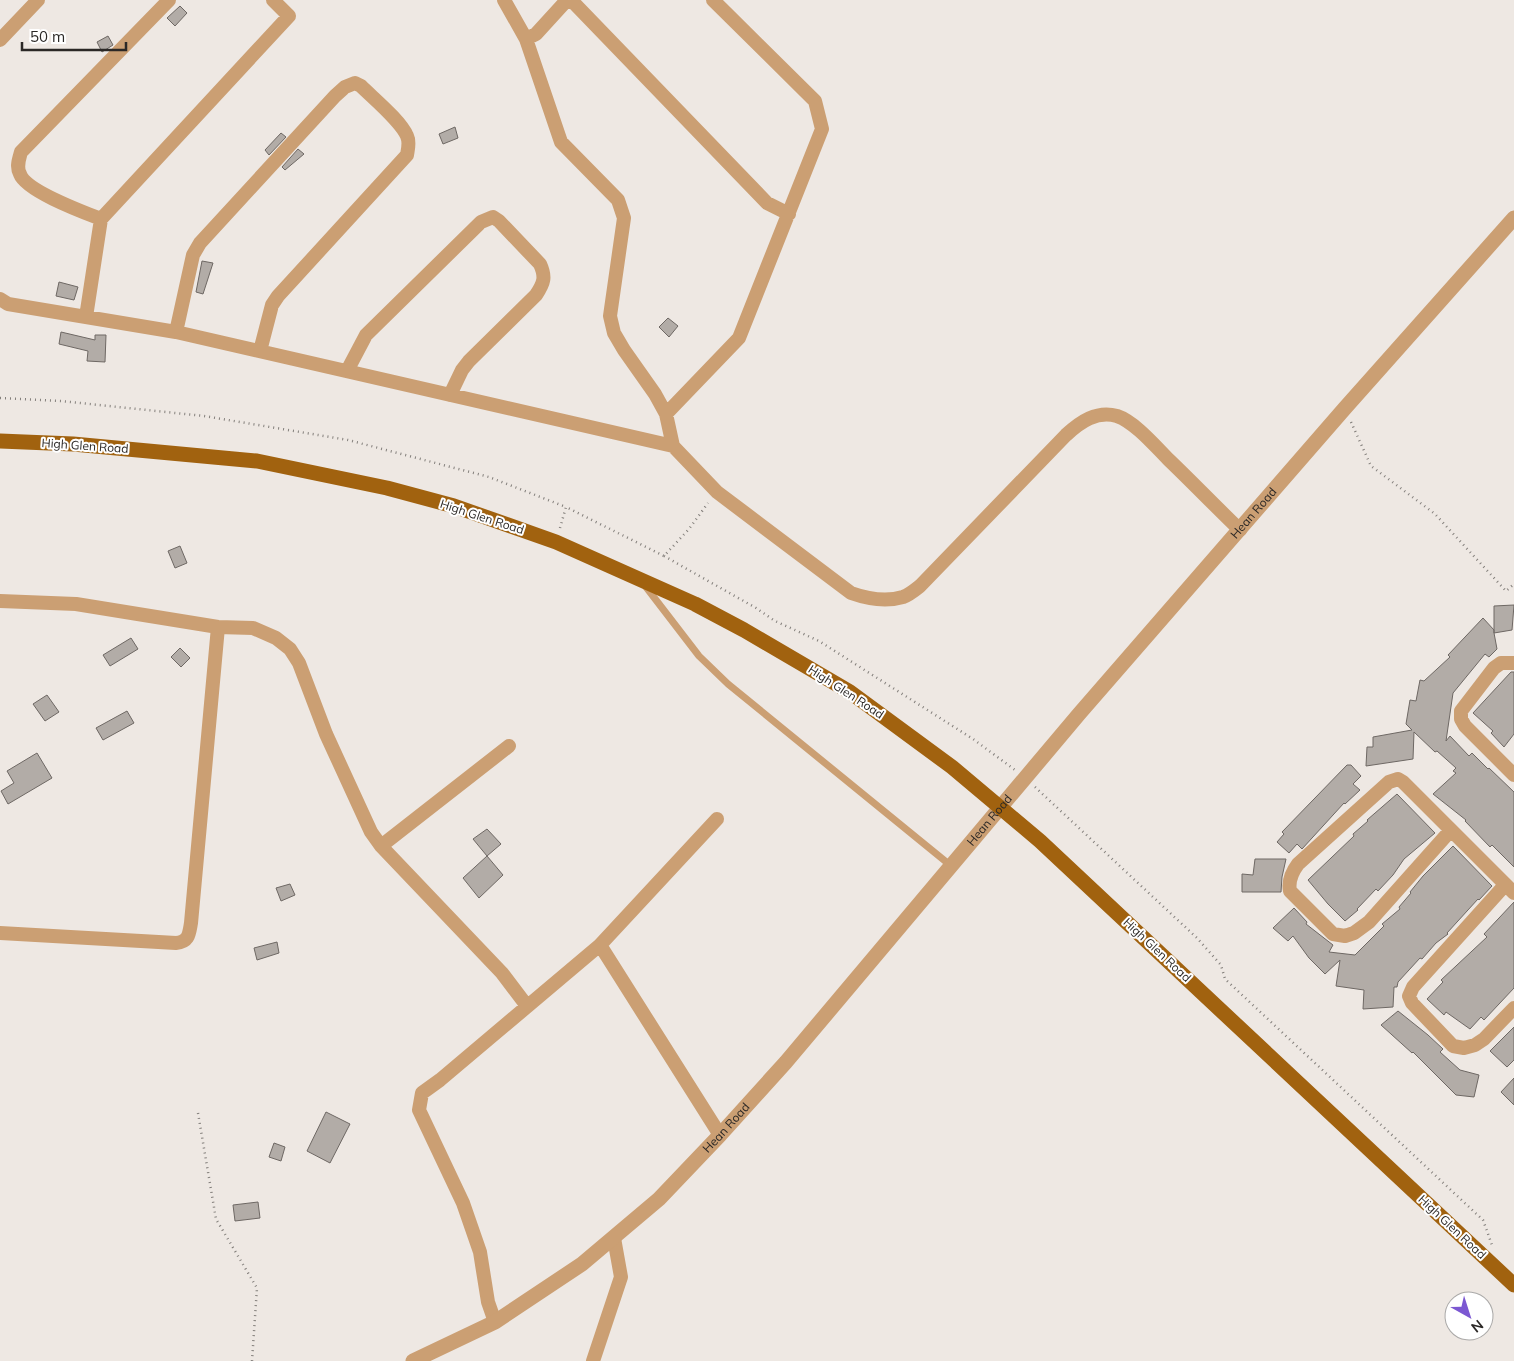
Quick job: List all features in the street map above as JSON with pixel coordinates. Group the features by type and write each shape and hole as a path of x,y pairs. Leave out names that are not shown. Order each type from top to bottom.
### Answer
{"main road":[{"name":"High Glen Road","path":"0,441 73,444 257,461 387,488 454,506 556,542 695,604 744,630 850,692 952,767 1040,841 1514,1285"}],"street":[{"path":"0,40 38,0"},
{"path":"101,219 65,205 27,184 20,176 18,159 21,152 169,0"},
{"path":"86,317 101,219 289,16 273,0"},
{"path":"504,0 526,38 561,142 618,200 624,218 610,316 614,333 655,394 666,414 673,446 717,492 851,593 866,599 904,597 920,586 1074,427 1093,416 1116,416 1126,420 1240,530"},
{"path":"526,38 536,34 569,0 767,203 789,214"},
{"path":"666,414 739,338 822,129 814,101 713,0"},
{"path":"176,332 193,255 200,243 335,96 345,87 355,82 400,125 407,136 409,145 406,155 278,296 272,305 260,351"},
{"path":"347,371 366,335 481,222 493,217 540,264 544,283 536,295 462,370 450,395"},
{"name":"Hean Road","path":"413,1361 495,1322 582,1264 659,1198 720,1136 786,1062 1079,714 1345,408 1514,218"},
{"path":"0,300 8,304 176,332 673,446"},
{"path":"0,600 76,604 218,627 253,628 276,638 290,649 299,663 326,734 371,832 381,846 502,973 527,1006"},
{"path":"0,933 176,943 187,939 191,923 218,627"},
{"path":"1514,663 1501,663 1494,668 1461,711 1461,718 1465,726 1514,775"},
{"path":"381,846 509,746"},
{"path":"1451,830 1369,922 1354,933 1345,936 1333,934 1290,891 1289,885 1293,870 1298,864 1389,782 1398,779 1403,782 1451,830 1510,889 1413,987 1410,996 1412,1003 1453,1046 1464,1048 1476,1045 1484,1039 1514,1008"},
{"path":"495,1322 488,1302 480,1252 463,1202 419,1110 422,1093 440,1080 600,945 718,819"},
{"path":"600,945 720,1136"},
{"path":"593,1361 621,1277 614,1238"}],"lane":[{"path":"640,579 699,656 728,684 950,865"}],"path":[{"path":"0,398 61,401 204,416 348,440 489,477 566,507 664,556 756,608 775,621 819,641 973,739 1026,778 1197,938 1221,965 1225,980 1483,1220 1493,1247"},
{"path":"1345,408 1371,466 1435,514 1506,591 1514,584"},
{"path":"664,556 689,529 717,492"},
{"path":"556,542 566,507"},
{"path":"198,1113 216,1219 257,1288 252,1361"}],"building":[{"path":"180,6 187,13 175,26 167,18"},
{"path":"108,36 113,45 102,52 97,42"},
{"path":"455,127 458,138 443,144 439,134"},
{"path":"281,133 286,137 269,155 265,150"},
{"path":"298,149 304,154 285,170 282,167"},
{"path":"202,261 213,263 203,294 196,292"},
{"path":"59,282 78,287 74,300 56,296"},
{"path":"668,318 678,326 669,337 659,327"},
{"path":"61,332 95,340 95,335 106,335 105,362 87,361 88,351 59,344"},
{"path":"180,546 187,563 175,568 168,551"},
{"path":"1514,605 1512,630 1494,633 1497,649 1489,657 1485,654 1453,693 1446,741 1450,736 1469,756 1472,753 1514,792 1514,867 1492,845 1490,847 1466,820 1433,794 1456,773 1453,771 1456,768 1437,751 1435,752 1414,732 1413,759 1366,766 1367,747 1373,747 1373,737 1412,730 1406,724 1410,700 1416,701 1420,680 1424,681 1450,657 1448,655 1483,618 1494,630 1494,606"},
{"path":"131,638 138,649 110,666 103,655"},
{"path":"180,648 190,658 181,667 171,657"},
{"path":"1511,672 1514,672 1514,734 1504,747 1491,733 1493,731 1473,713"},
{"path":"47,695 59,712 45,721 33,704"},
{"path":"127,711 134,723 103,740 96,728"},
{"path":"37,753 52,778 8,804 1,791 14,783 7,771"},
{"path":"1347,765 1351,765 1361,776 1353,784 1360,790 1344,803 1302,849 1297,844 1289,853 1277,842 1284,834 1282,832"},
{"path":"1397,794 1435,833 1404,859 1393,875 1378,891 1376,889 1358,910 1345,921 1308,880 1354,836 1353,834 1367,820"},
{"path":"487,829 501,844 487,856 473,839"},
{"path":"1453,846 1492,886 1478,899 1448,934 1436,943 1422,959 1420,958 1398,982 1397,987 1394,987 1393,1007 1363,1009 1364,990 1336,986 1340,960 1325,974 1309,958 1293,936 1288,941 1273,928 1294,908 1307,922 1306,924 1333,945 1329,952 1355,955 1384,926 1382,924 1400,909 1399,907 1423,876"},
{"path":"487,856 503,875 479,898 463,878"},
{"path":"1255,859 1286,859 1281,892 1242,892 1242,874 1253,875"},
{"path":"290,884 295,895 281,901 276,888"},
{"path":"1514,902 1514,988 1484,1020 1481,1017 1470,1029 1446,1012 1444,1015 1427,999 1443,982 1441,980 1487,937 1484,934"},
{"path":"277,942 279,953 257,960 254,948"},
{"path":"1398,1011 1443,1049 1440,1052 1460,1070 1479,1075 1474,1097 1456,1095 1413,1052 1381,1025"},
{"path":"1514,1027 1514,1060 1507,1067 1490,1051"},
{"path":"1514,1078 1514,1105 1501,1092"},
{"path":"326,1112 350,1124 330,1163 307,1151"},
{"path":"274,1143 285,1147 281,1161 269,1157"},
{"path":"258,1202 260,1218 235,1221 233,1205"}]}
